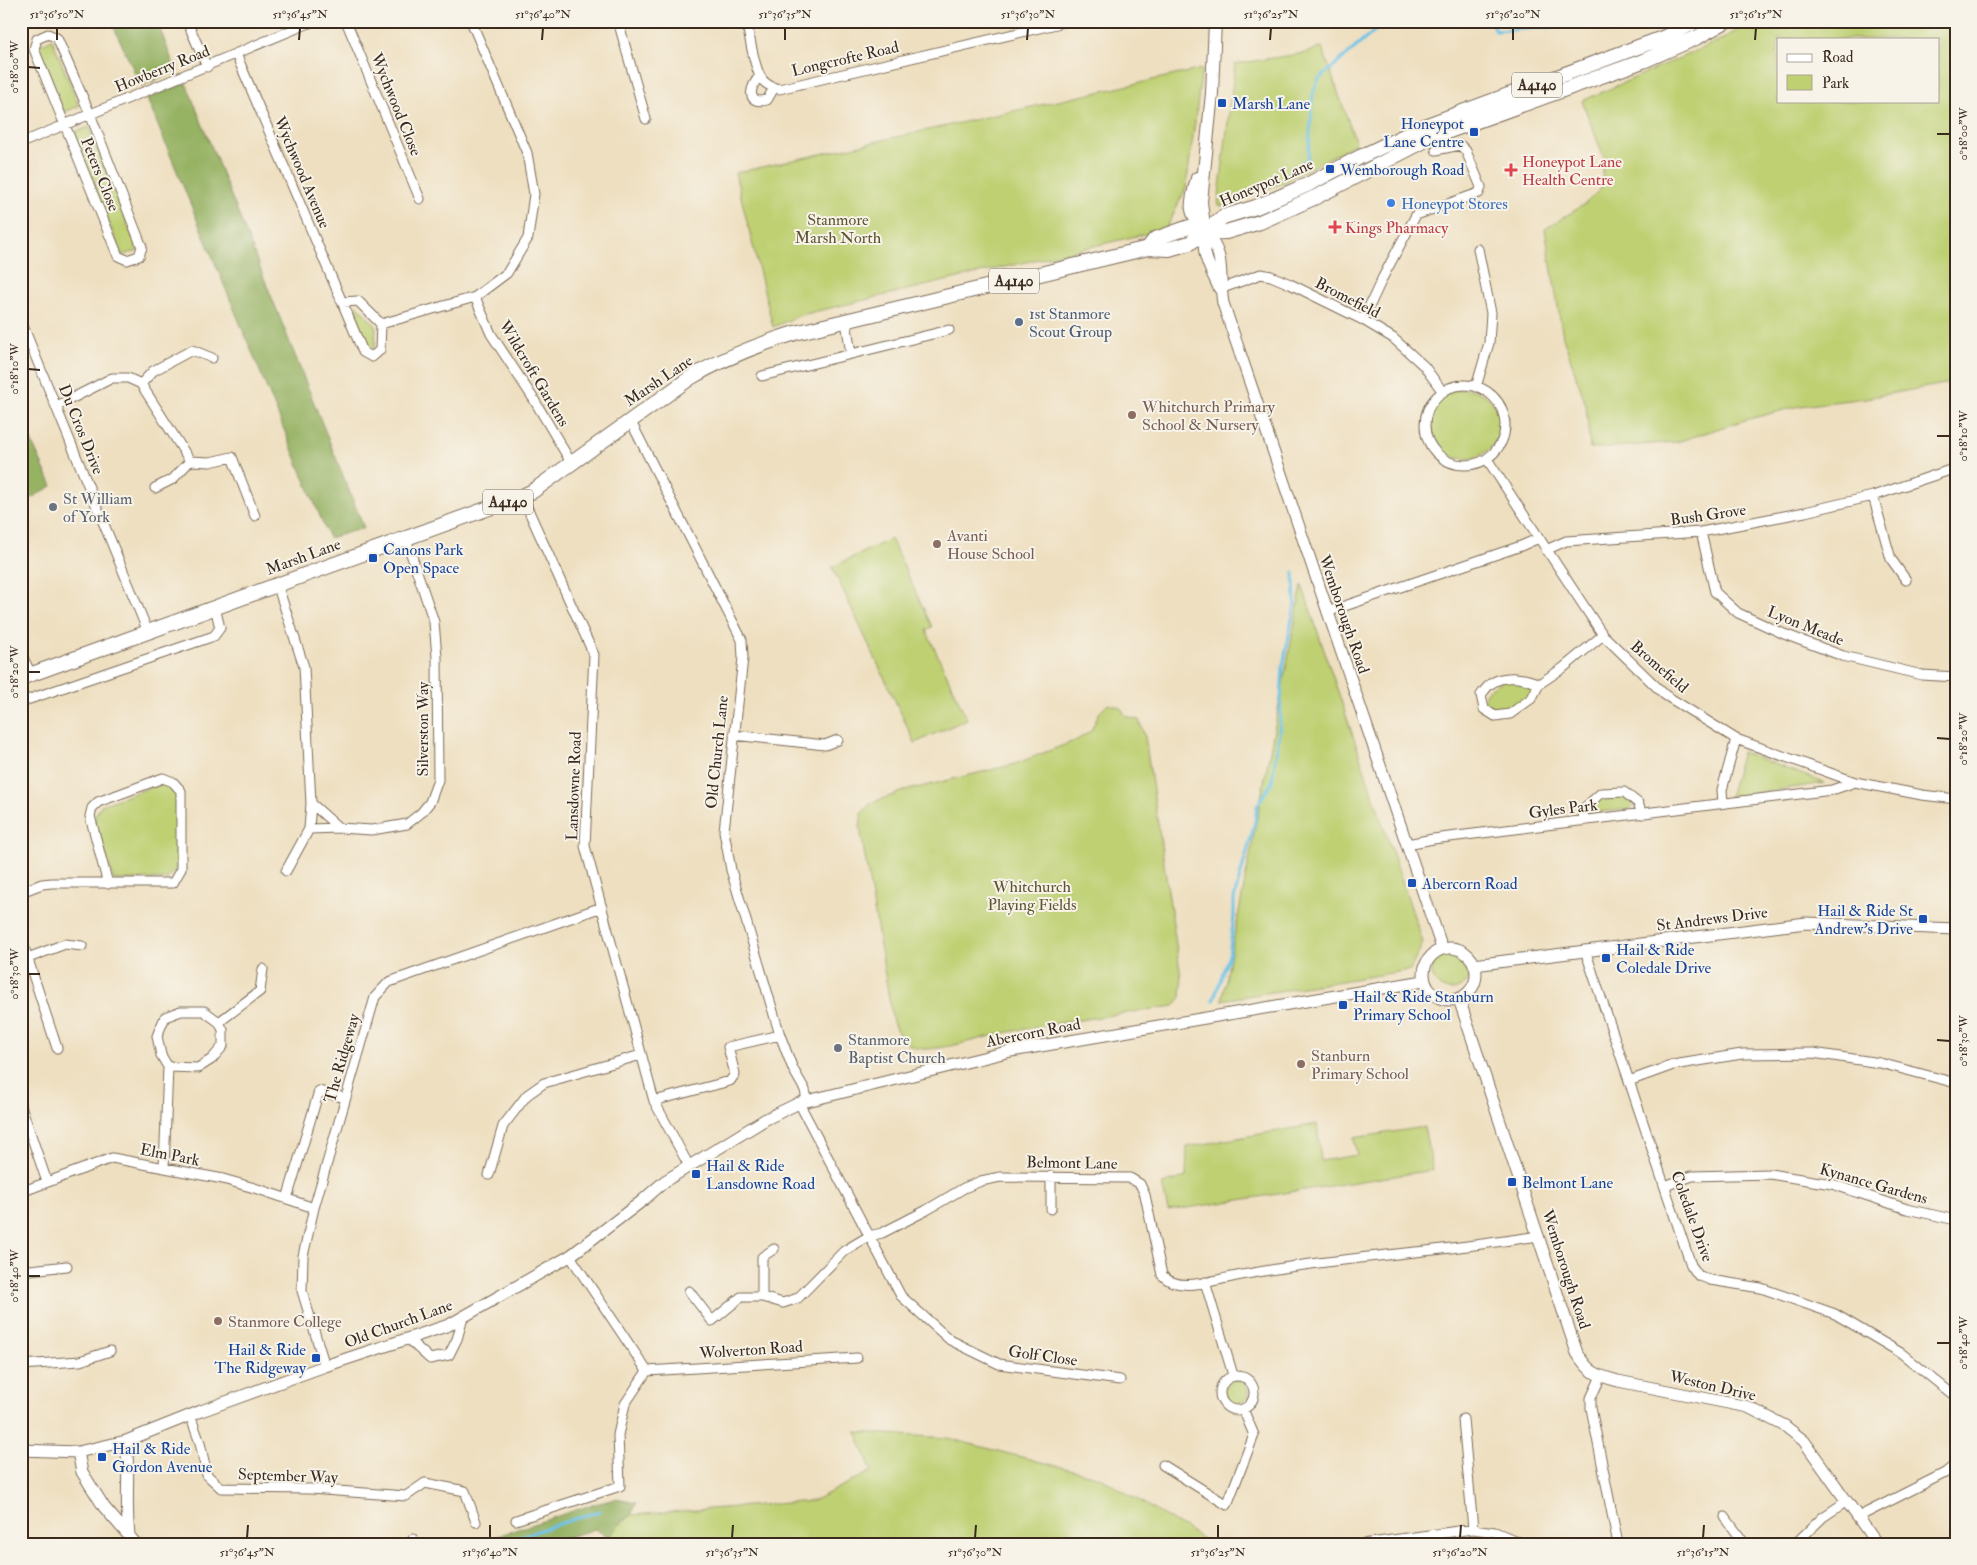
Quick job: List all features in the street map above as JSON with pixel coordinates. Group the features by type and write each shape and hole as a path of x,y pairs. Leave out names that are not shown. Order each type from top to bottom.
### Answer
{"main road":[{"path":"1206,233 1201,202 1212,94 1214,21"},
{"name":"Honeypot Lane","path":"1206,233 1226,232 1260,222 1318,196 1430,138 1643,61 1698,37 1726,21"},
{"name":"Honeypot Lane","path":"1206,233 1223,217 1256,207 1307,185 1426,125 1665,38 1692,22"},
{"name":"Marsh Lane","path":"26,676 522,496 533,491 572,464 690,378 723,359 747,349 778,338 1148,248 1169,249 1190,243 1206,233"}],"street":[{"path":"187,21 208,67"},
{"name":"Howberry Road","path":"21,143 208,67 314,21"},
{"name":"Wychwood Close","path":"346,21 420,199"},
{"path":"342,302 358,301 382,324 475,297 507,274 528,238 534,194 527,153 471,21"},
{"path":"618,21 646,119"},
{"path":"746,21 760,76"},
{"name":"Longcrofte Road","path":"774,88 767,100 762,101 754,98 751,94 751,89 760,76 766,83 779,89 1045,24 1069,21"},
{"path":"1692,22 1698,37"},
{"name":"Peters Close","path":"48,34 57,38 90,114 142,247 139,256 127,260 118,256 34,49 37,40 48,34"},
{"name":"Wychwood Avenue","path":"236,54 363,352 372,357 380,350 382,324"},
{"path":"1363,320 1383,277 1416,215 1479,194 1481,187 1466,151 1460,145 1436,150"},
{"name":"Wemborough Road","path":"1206,233 1203,245 1210,270 1220,289 1223,304 1442,948"},
{"path":"1476,387 1489,343 1491,313 1478,249"},
{"name":"Bromefield","path":"1220,289 1255,276 1271,276 1363,320 1393,338 1424,366 1443,392"},
{"name":"Wildcroft Gardens","path":"475,297 491,334 533,398 572,464"},
{"name":"Du Cros Drive","path":"21,321 23,332 57,406 148,632"},
{"path":"846,321 851,354"},
{"path":"762,376 949,330"},
{"path":"141,384 153,371 192,350 212,358"},
{"path":"57,406 112,378 128,378 141,384 190,461"},
{"path":"1466,384 1490,394 1499,405 1503,416 1504,434 1496,450 1487,459 1476,463 1458,464 1441,458 1429,443 1426,427 1427,410 1436,397 1443,392 1455,386 1466,384"},
{"name":"Old Church Lane","path":"21,1450 78,1452 126,1441 190,1415 325,1366 449,1325 570,1256 665,1181 766,1119 803,1102 805,1090 780,1035 731,870 724,832 744,658 742,640 630,420"},
{"path":"155,488 173,479 190,461 210,462 232,457 255,516"},
{"name":"Bromefield","path":"1487,459 1603,635 1665,695 1736,739 1855,782 1922,795 1956,799"},
{"name":"Bush Grove","path":"1546,550 1566,541 1701,532 1806,512 1873,496 1956,468"},
{"name":"Lansdowne Road","path":"522,496 594,655 585,846 654,1101 689,1166"},
{"path":"1873,496 1891,559 1906,580"},
{"name":"Lyon Meade","path":"1701,532 1715,592 1738,613 1784,634 1843,656 1922,676 1956,677"},
{"path":"1327,612 1521,546 1539,538"},
{"name":"Silverston Way","path":"310,829 372,830 408,824 422,813 430,802 438,780 437,656 434,622 406,539"},
{"path":"277,584 304,667 311,803 310,829 286,871"},
{"path":"21,702 214,636 220,628 215,607"},
{"path":"1539,684 1526,679 1508,678 1492,682 1482,695 1484,709 1495,716 1510,714 1532,698 1539,684 1564,668 1603,635"},
{"name":"Marsh Lane","path":"21,654 26,676"},
{"path":"734,735 825,745 838,740"},
{"path":"1723,803 1722,790 1736,739"},
{"path":"21,892 42,884 52,883 108,884 172,883 181,869 181,791 173,782 163,778 98,802 92,808 90,816 108,884"},
{"name":"Gyles Park","path":"1407,844 1433,839 1832,790 1855,782"},
{"path":"1583,821 1584,808 1601,793 1624,792 1638,802 1642,814"},
{"path":"311,803 339,828"},
{"name":"The Ridgeway","path":"325,1366 302,1291 303,1256 314,1208 375,996 389,982 602,907"},
{"name":"St Andrews Drive","path":"1474,965 1806,923 1956,929"},
{"path":"21,938 57,1048"},
{"path":"28,958 65,944 82,946"},
{"path":"1442,948 1460,949 1467,954 1474,965 1476,977 1474,984 1470,991 1460,999 1440,999 1433,995 1424,981 1424,964 1435,951 1442,948"},
{"name":"Coledale Drive","path":"1585,950 1691,1265 1698,1275 1710,1280 1761,1288 1835,1314 1901,1353 1956,1398"},
{"path":"219,1022 260,990 263,970"},
{"name":"Abercorn Road","path":"803,1102 1011,1052 1424,981"},
{"name":"Wemborough Road","path":"1460,999 1577,1353 1586,1367 1601,1376"},
{"path":"164,1168 168,1067 161,1055 156,1036 165,1017 181,1011 204,1011 219,1022 224,1030 223,1046 212,1059 198,1068 168,1067"},
{"path":"654,1101 730,1081 735,1074 728,1047 780,1035"},
{"path":"1629,1081 1674,1065 1742,1054 1813,1052 1880,1063 1956,1083"},
{"path":"489,1175 503,1126 527,1095 544,1083 641,1055"},
{"path":"287,1199 319,1091 346,1098"},
{"path":"803,1102 869,1236"},
{"path":"21,1106 47,1182"},
{"name":"Elm Park","path":"21,1192 112,1158 223,1179 314,1208"},
{"name":"Kynance Gardens","path":"1665,1186 1692,1176 1770,1174 1832,1184 1907,1209 1956,1220"},
{"path":"1050,1176 1051,1209"},
{"name":"Belmont Lane","path":"688,1291 712,1321 742,1297 762,1297 783,1303 798,1298 844,1251 869,1236 884,1232 980,1180 1000,1177 1130,1178 1140,1184 1145,1195 1162,1275 1169,1282 1182,1285 1289,1266 1464,1247 1539,1236"},
{"name":"Golf Close","path":"869,1236 901,1296 950,1340 999,1364 1120,1380"},
{"path":"762,1297 762,1257 774,1249"},
{"path":"516,1520 620,1486 618,1435 625,1404 647,1371 570,1256"},
{"path":"21,1271 67,1266"},
{"path":"1205,1282 1233,1375"},
{"path":"408,1339 430,1358 449,1355 457,1340 463,1318"},
{"path":"21,1365 80,1361 110,1351"},
{"name":"Wolverton Road","path":"647,1371 857,1358"},
{"path":"1233,1375 1245,1377 1253,1385 1254,1396 1252,1402 1243,1409 1232,1410 1222,1403 1220,1398 1220,1386 1228,1377 1233,1375"},
{"path":"1601,1376 1591,1398 1591,1408 1618,1544"},
{"name":"Weston Drive","path":"1601,1376 1748,1408 1786,1426 1804,1441 1877,1544"},
{"path":"1163,1465 1226,1505 1254,1435 1243,1409"},
{"name":"September Way","path":"190,1415 200,1443 206,1474 221,1488 310,1489 406,1496 425,1484 466,1490 476,1522"},
{"path":"1464,1419 1473,1528"},
{"path":"126,1441 129,1467 126,1514 132,1539"},
{"path":"78,1452 82,1472 104,1508 132,1539"},
{"path":"1858,1517 1944,1473 1956,1464"},
{"path":"1795,1544 1824,1517 1847,1501"},
{"path":"1725,1518 1745,1544"},
{"path":"1363,1544 1473,1528 1495,1532 1524,1544"}],"green space":[{"path":"111,21 157,21 176,71 141,86"},
{"path":"1751,21 1956,21 1956,382 1866,398 1800,406 1745,420 1677,442 1590,449 1586,405 1563,337 1545,229 1585,204 1601,188 1604,158 1582,101 1725,38"},
{"path":"52,39 79,106 64,112 38,46"},
{"path":"1322,47 1356,143 1283,183 1221,206 1218,204 1235,64 1305,53"},
{"name":"Stanmore Marsh North","path":"1202,69 1186,188 1166,229 801,315 773,327 735,173"},
{"path":"186,83 364,528 329,538 147,99"},
{"path":"89,127 138,251 122,255 73,133"},
{"path":"357,305 376,326 375,347 367,350 351,309"},
{"path":"1458,389 1472,389 1485,395 1494,404 1500,417 1498,437 1490,449 1472,459 1458,459 1445,453 1436,444 1430,431 1430,417 1436,404 1445,395"},
{"path":"21,419 52,486 21,504"},
{"path":"891,539 932,627 926,630 967,719 915,743 832,567"},
{"path":"1302,585 1423,943 1410,970 1222,1000"},
{"path":"1506,679 1534,685 1530,698 1509,710 1494,708 1485,700 1485,694 1489,689"},
{"name":"Whitchurch Playing Fields","path":"1108,704 1120,707 1126,716 1139,720 1145,737 1182,984 1181,997 1174,1006 1008,1032 944,1047 925,1049 914,1047 904,1041 893,1022 860,827 862,813 871,803 904,791 1015,764 1077,740 1091,731 1099,713"},
{"path":"1742,752 1825,783 1729,797"},
{"path":"163,783 176,792 178,866 167,879 114,880 94,818 101,805"},
{"path":"1618,795 1633,803 1633,806 1630,809 1589,813 1588,808 1602,797"},
{"path":"1451,952 1464,958 1470,971 1464,984 1451,990 1438,984 1432,971 1438,958"},
{"path":"1317,1124 1321,1161 1357,1155 1354,1138 1424,1127 1433,1170 1168,1211 1162,1184 1186,1177 1187,1147"},
{"path":"1236,1380 1241,1381 1247,1387 1247,1397 1241,1403 1236,1404 1231,1403 1225,1397 1224,1392 1225,1387 1231,1381"},
{"path":"856,1432 947,1438 1100,1477 1211,1544 606,1544 611,1532 631,1515 813,1501 872,1471"},
{"path":"615,1499 637,1503 631,1515 622,1521 609,1537 595,1529 543,1544 473,1544 588,1506"}],"waterway":[{"path":"1287,175 1308,158 1313,93 1319,79 1386,21"},
{"path":"1491,21 1496,31 1635,21"},
{"path":"1213,1001 1229,955 1234,916 1234,899 1255,822 1257,806 1272,782 1279,733 1283,666 1295,604 1294,573"},
{"path":"497,1544 599,1511"}],"place":[{"name":"Marsh Lane","path":"1222,103"},
{"name":"Honeypot Lane Centre","path":"1474,132"},
{"name":"Wemborough Road","path":"1330,169"},
{"name":"Honeypot Lane Health Centre","path":"1511,170"},
{"name":"Honeypot Stores","path":"1391,203"},
{"name":"Kings Pharmacy","path":"1335,227"},
{"name":"1st Stanmore Scout Group","path":"1019,322"},
{"name":"Whitchurch Primary School & Nursery","path":"1132,415"},
{"name":"St William of York","path":"53,507"},
{"name":"Avanti House School","path":"937,544"},
{"name":"Canons Park Open Space","path":"373,558"},
{"name":"Abercorn Road","path":"1412,883"},
{"name":"Hail & Ride St Andrew's Drive","path":"1923,919"},
{"name":"Hail & Ride Coledale Drive","path":"1606,958"},
{"name":"Hail & Ride Stanburn Primary School","path":"1343,1005"},
{"name":"Stanmore Baptist Church","path":"838,1048"},
{"name":"Stanburn Primary School","path":"1301,1064"},
{"name":"Hail & Ride Lansdowne Road","path":"696,1174"},
{"name":"Belmont Lane","path":"1512,1182"},
{"name":"Stanmore College","path":"218,1321"},
{"name":"Hail & Ride The Ridgeway","path":"316,1358"},
{"name":"Hail & Ride Gordon Avenue","path":"102,1457"}]}
